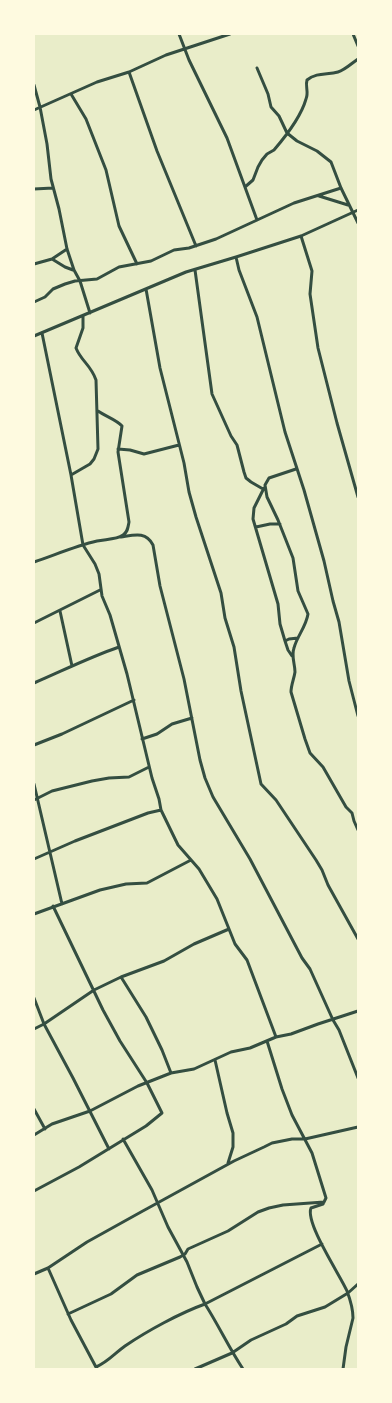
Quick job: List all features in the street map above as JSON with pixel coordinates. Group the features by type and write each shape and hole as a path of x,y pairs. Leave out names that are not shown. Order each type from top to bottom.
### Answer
{"street":[{"path":"179,34 184,49 227,138 256,220"},
{"path":"34,110 97,82 129,72 166,55 230,34"},
{"path":"353,34 358,46"},
{"path":"245,187 253,180 262,160 274,150 303,110 308,93 306,85 308,80 315,75 326,72 340,72 358,60"},
{"path":"257,68 271,106 279,116 287,133 331,162 358,223"},
{"path":"129,72 157,151 196,246"},
{"path":"34,85 40,107 53,188 67,249 90,313"},
{"path":"71,94 86,119 106,170 119,226 137,264"},
{"path":"34,189 53,188"},
{"path":"34,302 44,297 53,289 65,284 97,280 119,267 157,258 174,250 196,246 216,239 294,203 341,188"},
{"path":"318,196 349,206"},
{"path":"34,336 195,270 301,236 358,210"},
{"path":"301,236 312,271 310,294 318,348 358,497"},
{"path":"34,264 52,259 67,249"},
{"path":"236,258 257,317 285,432 324,561 332,601 339,622 349,681 358,716"},
{"path":"52,259 74,270"},
{"path":"195,270 212,394 237,445 246,478 250,482 264,487"},
{"path":"146,289 155,345 168,404 196,517 221,593 225,618 234,647 261,784 276,800 316,860 358,939"},
{"path":"71,475 90,464 98,449 96,380 93,371 80,356 76,348 83,328 83,316"},
{"path":"42,333 84,545 99,574 100,590 110,615 134,700 142,739 161,810 175,839 199,869 216,899 235,944 247,960 276,1037"},
{"path":"98,411 122,426 118,449 129,522 128,529 121,537"},
{"path":"118,449 144,454 179,445"},
{"path":"293,656 284,641 278,618 278,604 253,513 269,478 296,469"},
{"path":"264,487 293,558 298,591 308,614 304,629 294,647 295,673 291,692 308,748 313,758 323,767 352,813 358,830"},
{"path":"256,527 280,524"},
{"path":"34,562 64,550 121,537 144,536 150,540 184,679 205,778 213,797 250,859 302,958 310,969 339,1030 358,1078"},
{"path":"34,623 100,590"},
{"path":"60,611 72,667"},
{"path":"284,641 298,638"},
{"path":"34,683 84,660 119,647"},
{"path":"34,745 134,700"},
{"path":"142,739 157,734 172,724 192,718"},
{"path":"36,799 52,791 92,781 129,777 149,767"},
{"path":"34,784 62,904"},
{"path":"34,859 148,813 161,810"},
{"path":"34,914 100,890 126,884 147,883 191,860"},
{"path":"34,1191 109,1149 146,1126 162,1113 147,1083 120,1041 53,906"},
{"path":"34,1029 94,990 120,977 164,961 194,944 229,929"},
{"path":"120,977 146,1016 171,1073"},
{"path":"34,998 44,1024 109,1149"},
{"path":"34,1135 59,1120 90,1111 171,1073 194,1069 232,1052 250,1048 276,1037 291,1034 358,1011"},
{"path":"267,1041 292,1115 312,1153 326,1198 325,1202"},
{"path":"214,1060 233,1133 233,1147 228,1164"},
{"path":"34,1109 45,1129"},
{"path":"34,1274 48,1268 87,1242 228,1164 272,1143 292,1139 305,1139 358,1127"},
{"path":"123,1140 152,1190 197,1287 232,1353 243,1369"},
{"path":"325,1202 311,1208 309,1213 322,1244 348,1293 353,1316 343,1369"},
{"path":"68,1314 111,1294 137,1275 183,1255 188,1249 228,1231 258,1212 283,1205 325,1202"},
{"path":"48,1268 68,1314 97,1368 124,1346 158,1326 206,1304 322,1244"},
{"path":"195,1369 232,1353 251,1340 286,1324 297,1316 325,1307 348,1293 358,1284"}]}
